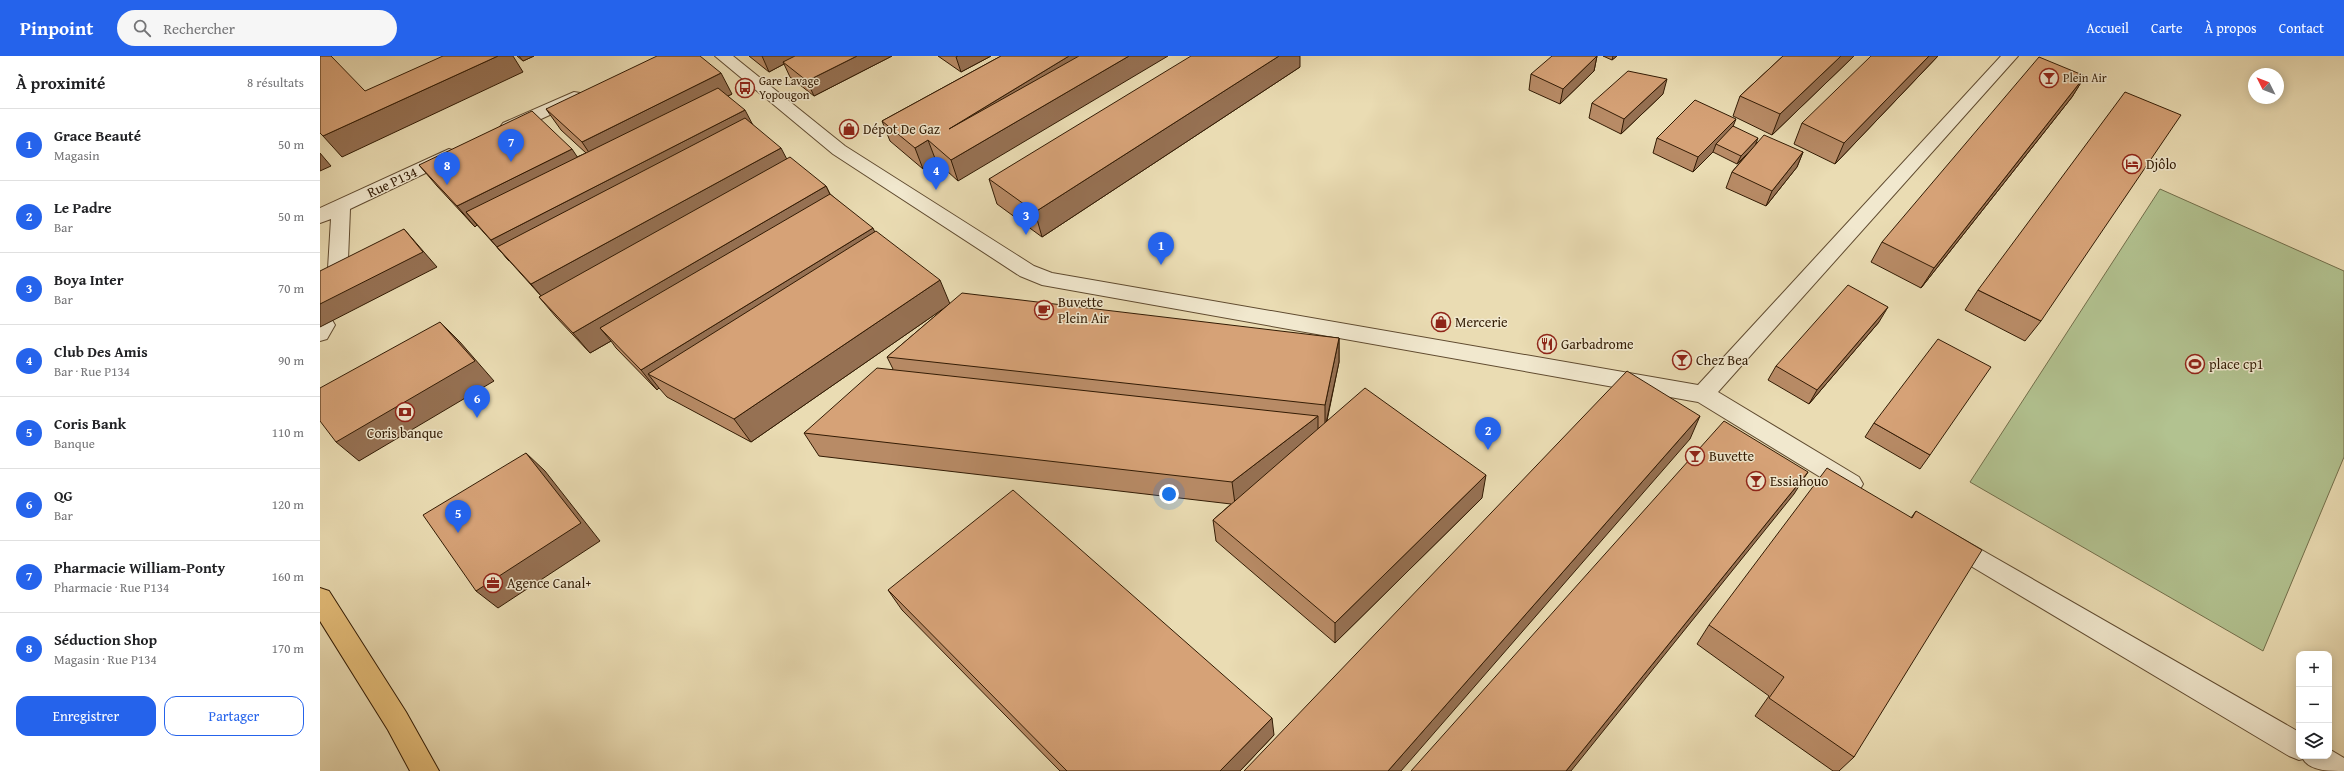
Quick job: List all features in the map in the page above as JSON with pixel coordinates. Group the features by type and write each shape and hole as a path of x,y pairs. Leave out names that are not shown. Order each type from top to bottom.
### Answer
{"main road":[{"path":"320,599 397,721 425,771"}],"street":[{"path":"724,56 839,150 1027,271 1049,280 1703,394 1868,494"},
{"path":"1703,394 2010,56"},
{"path":"495,134 588,90"},
{"name":"Rue P134","path":"320,216 466,147"},
{"path":"337,285 340,207"},
{"path":"1935,532 2296,745"},
{"path":"2320,759 2340,771"}],"green space":[{"name":"place cp1","path":"2160,189 2344,271 2344,457 2263,651 1970,482"}],"building":[{"path":"320,56 331,56 365,91 443,56 498,56 323,136 320,133"},
{"path":"657,56 700,56 721,73 582,142 546,109"},
{"path":"795,56 857,56 807,81 783,62"},
{"path":"1001,56 1069,56 949,129 1079,56 1129,56 951,160 928,140 915,148 882,121"},
{"path":"1191,56 1279,56 1035,212 989,179"},
{"path":"1552,56 1597,56 1563,89 1531,74"},
{"path":"1783,56 1841,56 1780,114 1740,96"},
{"path":"1871,56 1929,56 1844,143 1802,123"},
{"path":"2039,57 2085,76 1934,268 1882,242"},
{"path":"1628,71 1667,79 1624,119 1592,103"},
{"path":"718,88 745,110 491,240 466,212"},
{"path":"2125,92 2181,115 2041,321 1978,290"},
{"path":"1695,100 1736,119 1698,157 1657,138"},
{"path":"532,111 572,149 457,206 419,165"},
{"path":"745,118 781,148 531,284 497,247"},
{"path":"1733,126 1758,138 1741,156 1716,144"},
{"path":"1764,135 1803,152 1772,191 1732,172"},
{"path":"790,157 826,186 573,333 539,297"},
{"path":"830,194 873,228 641,370 600,328"},
{"path":"404,229 423,252 320,304 320,271"},
{"path":"876,231 940,280 734,419 648,374"},
{"path":"1848,285 1888,307 1817,390 1776,366"},
{"path":"962,293 1339,338 1325,405 887,357"},
{"path":"440,322 475,361 336,442 320,421 320,388"},
{"path":"1938,339 1991,367 1930,455 1874,423"},
{"path":"877,368 1318,416 1232,482 804,433"},
{"path":"1627,371 1700,416 1388,771 1244,771"},
{"path":"1365,388 1486,475 1335,623 1213,520"},
{"path":"1724,421 1808,472 1566,771 1411,771"},
{"path":"526,453 581,523 476,591 423,515"},
{"path":"1827,468 1912,518 1916,511 1982,550 1854,757 1769,698 1784,677 1709,625"},
{"path":"1013,490 1272,718 1220,771 1067,771 888,590"}],"place":[{"name":"Plein Air","path":"2049,78"},
{"name":"Gare Lavage Yopougon","path":"745,88"},
{"name":"Dépot De Gaz","path":"849,129"},
{"name":"Pharmacie William-Ponty","path":"511,162"},
{"name":"Djôlo","path":"2132,164"},
{"name":"Séduction Shop","path":"447,185"},
{"name":"Club Des Amis","path":"936,190"},
{"name":"Boya Inter","path":"1026,235"},
{"name":"Grace Beauté","path":"1161,265"},
{"name":"Buvette Plein Air","path":"1044,310"},
{"name":"Mercerie","path":"1441,322"},
{"name":"Garbadrome","path":"1547,344"},
{"name":"Chez Bea","path":"1682,360"},
{"name":"place cp1","path":"2195,364"},
{"name":"Coris banque","path":"405,412"},
{"name":"QG","path":"477,418"},
{"name":"Le Padre","path":"1488,450"},
{"name":"Buvette","path":"1695,456"},
{"name":"Essiahouo","path":"1756,481"},
{"name":"Coris Bank","path":"458,533"},
{"name":"Agence Canal+","path":"493,583"}]}
